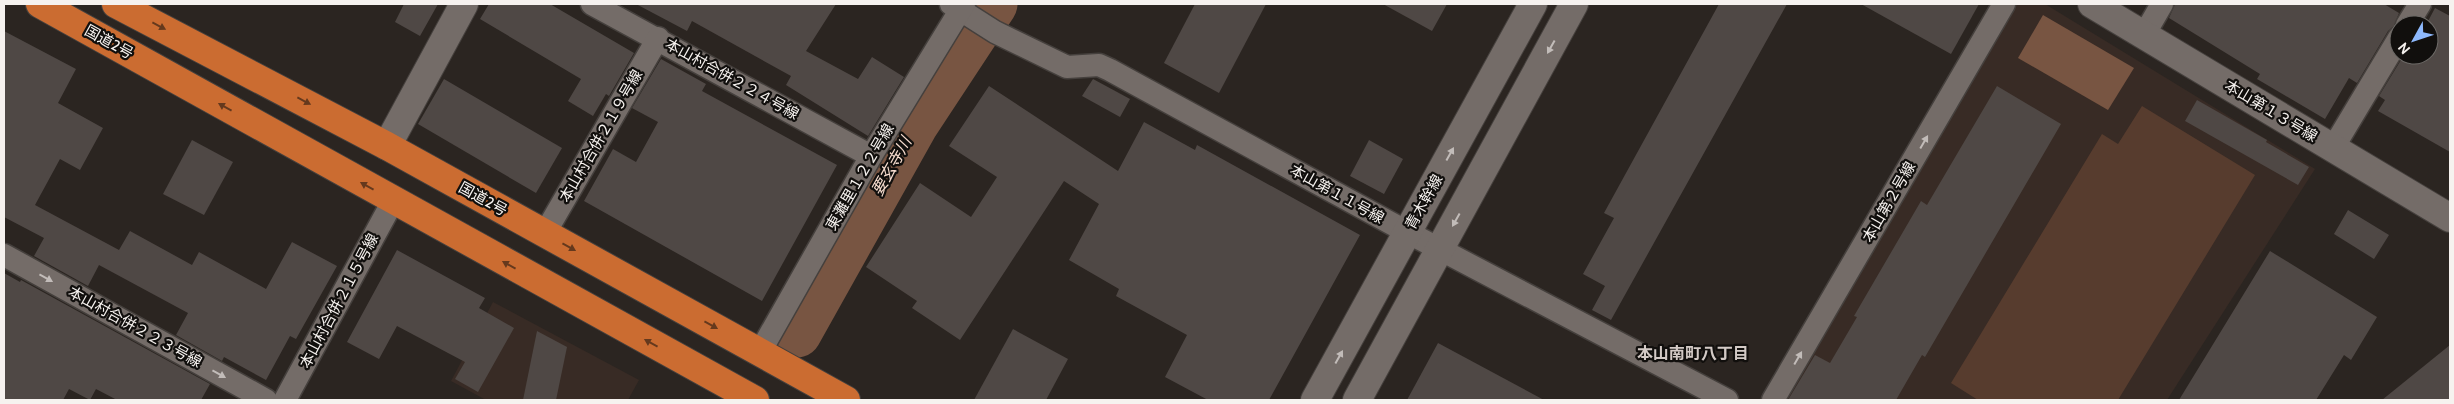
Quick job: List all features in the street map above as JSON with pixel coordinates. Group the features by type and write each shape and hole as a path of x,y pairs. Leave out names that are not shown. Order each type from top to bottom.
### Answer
{"highway":[{"name":"国道2号","path":"40,4 755,400"},
{"name":"国道2号","path":"116,4 387,146 846,400"}],"street":[{"path":"387,146 464,4"},
{"name":"本山村合併２２４号線","path":"592,4 658,38 871,156"},
{"name":"青木幹線","path":"1315,400 1533,4"},
{"path":"1357,400 1574,4"},
{"name":"本山第２号線","path":"1773,400 2004,4"},
{"name":"本山第１３号線","path":"2092,4 2450,218"},
{"path":"2144,35 2162,4"},
{"path":"2413,15 2420,4"},
{"name":"本山第１１号線","path":"962,9 996,32 1067,68 1098,65 1110,70 1440,250 1727,400"},
{"name":"東灘里１２２号線","path":"760,352 871,156 962,9"},
{"name":"本山村合併２１９号線","path":"545,233 658,38"},
{"path":"2333,148 2389,55"},
{"name":"本山村合併２１５号線","path":"285,400 393,201"},
{"name":"本山村合併２２３号線","path":"4,255 266,400"}],"shaded area":[{"path":"2017,4 2045,4 2315,169 2167,400 1782,400 2012,6"},
{"path":"2043,15 2134,68 2108,110 2018,58"},
{"path":"2142,106 2255,175 2118,400 1978,400 1951,383 2102,134 2118,144"},
{"path":"493,302 639,380 628,400 486,400 451,381"}],"building":[{"path":"404,4 438,4 420,36 395,22"},
{"path":"489,4 550,4 634,53 609,96 606,94 593,116 568,101 581,79 480,19"},
{"path":"636,4 836,4 806,51 858,79 872,57 904,77 868,136 786,85 791,76 692,21 687,31"},
{"path":"1195,4 1266,4 1219,93 1164,63"},
{"path":"1383,4 1447,4 1432,31"},
{"path":"1719,4 1787,4 1611,320 1592,310 1605,286 1583,274 1614,218 1604,213"},
{"path":"1861,4 1979,4 1951,54"},
{"path":"2175,4 2384,4 2399,13 2398,15 2389,15 2389,30 2357,83 2349,78 2325,119 2257,79 2260,74 2169,18"},
{"path":"2435,8 2450,16 2450,152 2378,111 2385,100 2379,96 2398,65 2439,65 2439,15 2431,15"},
{"path":"4,31 76,69 58,103 103,128 80,170 60,159 35,205 119,250 130,231 192,265 199,252 266,289 292,242 337,266 296,339 290,336 266,380 224,357 222,361 176,335 188,313 99,265 88,286 34,256 44,238 4,217"},
{"path":"661,59 706,84 702,91 837,165 762,301 584,201 613,149 636,162 658,122 632,108"},
{"path":"444,79 562,148 536,193 418,124"},
{"path":"1093,79 1130,99 1120,117 1082,96"},
{"path":"989,86 1118,171 1144,122 1195,150 1197,145 1360,235 1269,400 1208,400 1165,377 1187,335 1116,296 1119,289 1069,260 1099,204 1064,181 960,340 912,308 917,301 866,267 920,183 971,217 997,177 949,146"},
{"path":"1997,86 2061,124 1925,357 1922,355 1896,400 1788,400 1815,355 1830,363 1857,317 1854,316 1921,201 1927,205"},
{"path":"2197,100 2267,140 2266,142 2309,167 2298,185 2185,121"},
{"path":"192,140 233,162 204,215 163,194"},
{"path":"1369,140 1403,159 1384,194 1350,176"},
{"path":"2348,210 2389,235 2374,259 2334,234"},
{"path":"397,250 485,298 479,308 514,328 478,392 455,379 465,362 397,326 379,359 347,342"},
{"path":"2270,251 2377,317 2351,360 2344,355 2316,400 2179,400"},
{"path":"4,273 20,282 21,280 210,384 201,400 117,400 96,389 90,400 69,389 63,400 4,400"},
{"path":"1013,329 1068,359 1046,400 974,400"},
{"path":"537,331 567,347 556,400 523,400"},
{"path":"1438,343 1544,400 1407,400"},
{"path":"2450,345 2450,400 2382,400"}],"waterway":[{"name":"要玄寺川","path":"797,333 914,124 993,4"}],"district":[{"name":"本山南町八丁目","path":"1693,353"}]}
